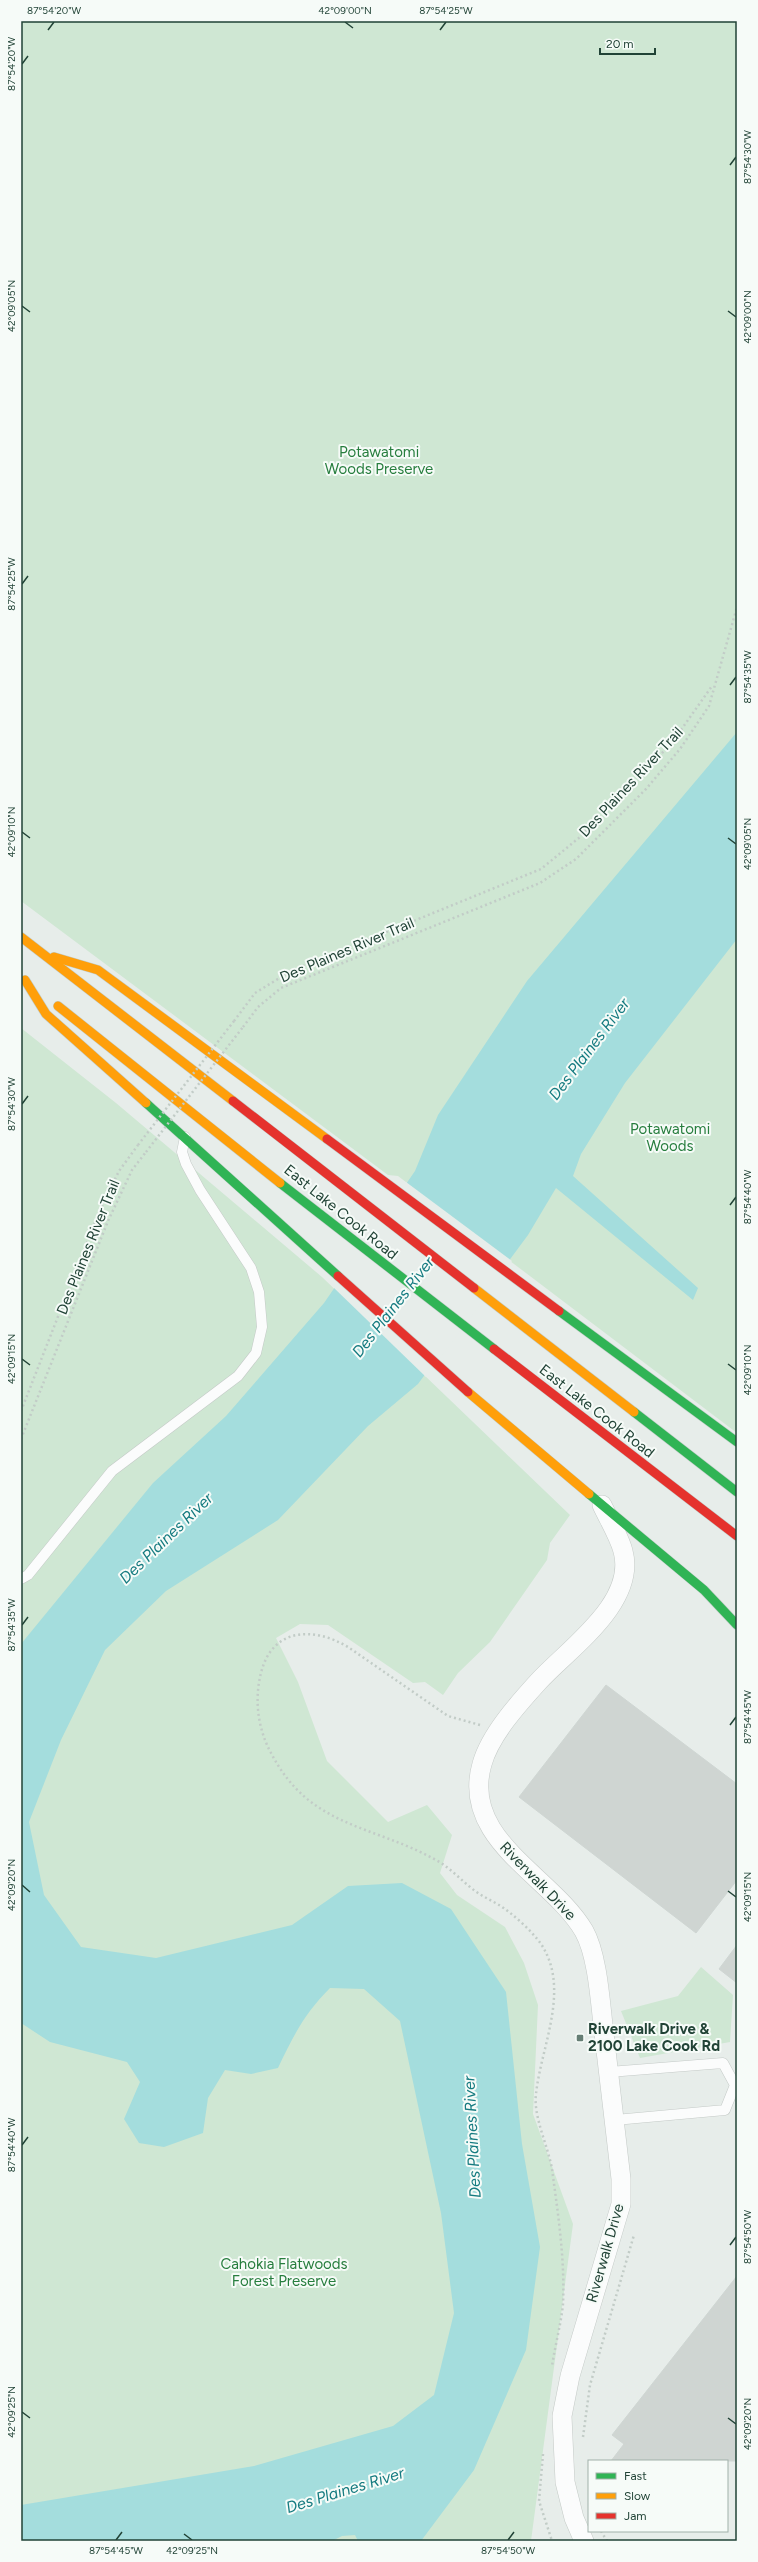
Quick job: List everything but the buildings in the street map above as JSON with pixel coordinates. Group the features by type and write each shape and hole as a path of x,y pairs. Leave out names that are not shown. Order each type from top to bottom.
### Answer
{"main road":[{"name":"East Lake Cook Road","path":"21,937 737,1492"},
{"path":"43,953 98,970 737,1442"},
{"name":"East Lake Cook Road","path":"23,979 351,1239 737,1536"},
{"path":"23,979 46,1014 185,1136 450,1375 704,1590 737,1625"}],"street":[{"name":"Riverwalk Drive","path":"584,2541 574,2518 565,2482 562,2416 570,2376 621,2204 621,2179 597,1974 584,1932 548,1889 498,1841 480,1807 479,1788 482,1764 500,1730 524,1698 599,1622 618,1595 623,1574 624,1552 601,1503"}],"lane":[{"path":"21,1579 28,1575 61,1536 112,1471 238,1376 256,1353 262,1327 257,1286 251,1268 200,1190 186,1164 182,1152 185,1136"},
{"path":"609,2072 723,2063 735,2085 725,2110 614,2120"}],"path":[{"path":"713,684 737,607"},
{"name":"Des Plaines River Trail","path":"21,1411 99,1212 119,1171 255,993 291,971 541,869 580,837 653,762 676,737 713,684"},
{"name":"Des Plaines River Trail","path":"21,1439 108,1221 132,1170 258,1007 281,988 540,883 576,859 646,788 680,750 709,706 713,684"},
{"path":"500,1730 448,1716 348,1647 335,1639 315,1634 298,1633 281,1640 272,1649 263,1665 258,1686 257,1707 265,1742 280,1772 298,1792 331,1816 438,1861 470,1887 499,1905 520,1923 541,1943 552,1966 556,1987 540,2064 535,2108 551,2165 562,2246 563,2306 551,2373"},
{"path":"584,2442 583,2427 590,2385 634,2235"},
{"path":"543,2451 539,2501 552,2541"},
{"path":"602,2532 607,2541"}],"green space":[{"name":"Potawatomi Woods Preserve","path":"21,21 737,21 737,1433 398,1176 388,1175 21,901"},
{"name":"Cahokia Flatwoods Forest Preserve","path":"21,1028 116,1103 322,1277 570,1515 550,1543 547,1560 490,1642 458,1673 443,1695 425,1682 413,1683 328,1625 300,1624 276,1638 298,1682 327,1761 388,1822 427,1805 452,1835 440,1873 457,1895 505,1927 524,1963 538,2005 533,2114 573,2224 531,2541 21,2541"},
{"path":"701,1967 733,1995 730,2042 640,2058 621,2011 678,1996"}],"water":[{"name":"Des Plaines River","path":"737,732 737,939 625,1083 581,1154 573,1176 698,1288 693,1300 556,1188 528,1235 418,1384 368,1426 278,1520 166,1591 105,1650 61,1740 29,1822 44,1895 81,1947 156,1958 292,1925 348,1886 402,1883 451,1909 506,1992 522,2144 540,2247 526,2350 474,2470 421,2541 358,2541 355,2535 342,2536 332,2541 21,2541 21,2505 254,2466 393,2426 434,2395 454,2313 441,2213 400,2021 364,1989 330,1988 321,1997 300,2025 278,2068 251,2074 225,2070 208,2098 203,2133 164,2147 139,2143 124,2119 140,2082 127,2062 50,2042 21,2023 21,1644 153,1483 226,1416 324,1303 415,1171 438,1115 527,981"}],"pier":[{"path":"406,1182 512,1261 426,1377 333,1287"}],"traffic: fast":[{"path":"146,1103 338,1276"},
{"path":"280,1183 494,1349"},
{"path":"559,1311 737,1442"},
{"path":"634,1412 737,1492"},
{"path":"589,1494 704,1590 737,1625"}],"traffic: slow":[{"path":"21,937 233,1101"},
{"path":"54,957 98,970 327,1139"},
{"path":"25,980 46,1014 146,1103"},
{"path":"58,1006 280,1183"},
{"path":"474,1288 634,1412"},
{"path":"468,1392 589,1494"}],"traffic: jam":[{"path":"233,1101 474,1288"},
{"path":"327,1139 559,1311"},
{"path":"338,1276 468,1392"},
{"path":"494,1349 737,1536"}],"place":[{"name":"Riverwalk Drive & 2100 Lake Cook Rd","path":"580,2038"}],"park label":[{"name":"Potawatomi Woods","path":"670,1138"}]}
